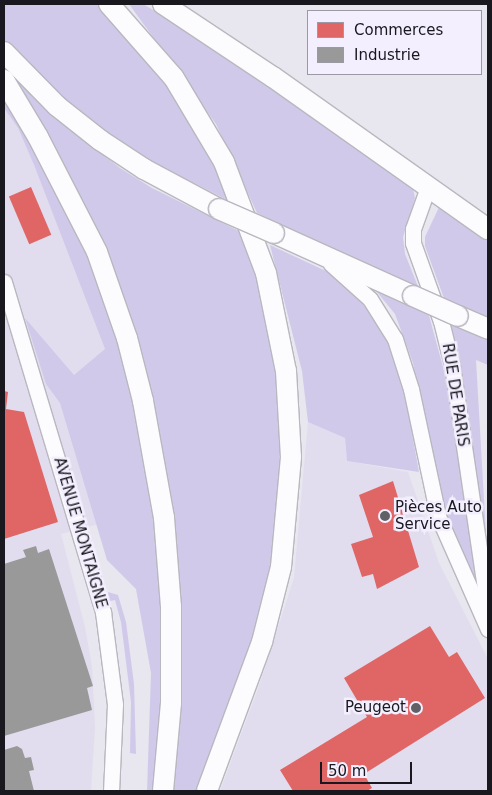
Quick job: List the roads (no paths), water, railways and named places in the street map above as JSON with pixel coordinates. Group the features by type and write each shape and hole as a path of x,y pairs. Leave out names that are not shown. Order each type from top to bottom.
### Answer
{"main road":[{"path":"110,4 174,78 224,162 239,195 266,273 286,371 291,457 280,567 262,642 207,791"},
{"path":"170,6 488,229"},
{"path":"4,52 57,106 100,140 160,178 219,208 488,330"},
{"path":"4,80 38,136 97,252 124,329 143,401 162,509 170,583 171,703 163,791"}],"street":[{"name":"RUE DE PARIS","path":"428,187 413,229 413,243 441,321 452,365 488,609"},
{"path":"316,252 370,299 395,339 411,389 440,522 488,629"},
{"name":"AVENUE MONTAIGNE","path":"4,282 103,612 115,704 111,791"}],"place":[{"name":"Pièces Auto Service","path":"385,516"},
{"name":"Peugeot","path":"416,708"}]}
